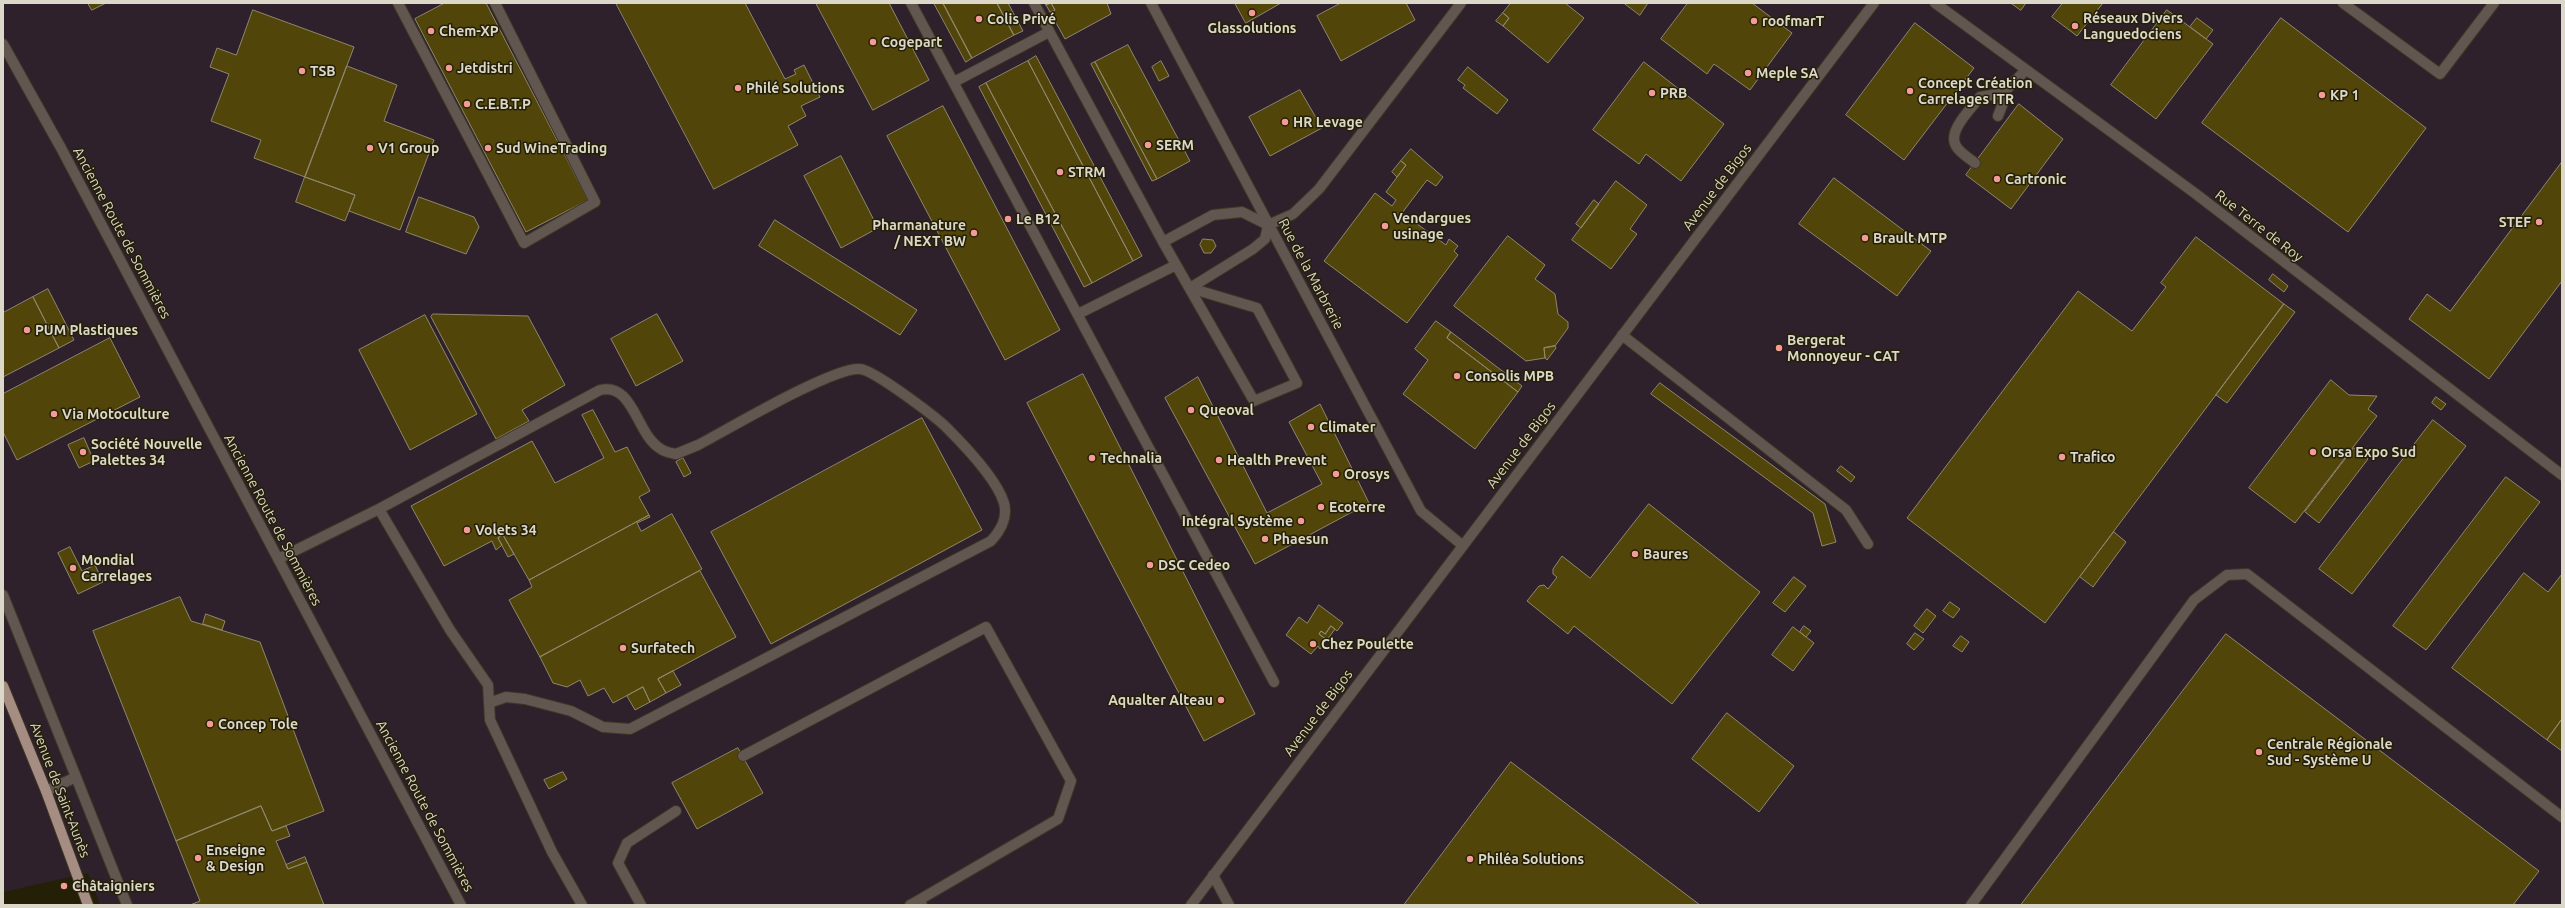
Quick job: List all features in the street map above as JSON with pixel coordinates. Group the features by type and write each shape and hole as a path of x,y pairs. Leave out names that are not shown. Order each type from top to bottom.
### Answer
{"main road":[{"name":"Avenue de Saint-Aunès","path":"3,686 46,790 88,905"}],"street":[{"path":"398,3 524,243 595,202 495,3"},
{"path":"911,3 1274,682"},
{"path":"1034,3 1163,242 1254,401 1297,383 1257,308 1190,288"},
{"name":"Rue de la Marbrerie","path":"1151,3 1421,511 1462,545"},
{"path":"1268,225 1293,214 1319,189 1461,3"},
{"name":"Avenue de Bigos","path":"1191,905 1462,545 1874,3"},
{"name":"Rue Terre de Roy","path":"1935,3 2196,194 2562,475"},
{"path":"2343,3 2440,74 2494,3"},
{"path":"954,82 1049,32"},
{"name":"Ancienne Route de Sommières","path":"3,44 61,148 461,905"},
{"path":"1975,163 1956,147 1953,139 1956,130 1980,97 2003,94 2026,70"},
{"path":"1998,116 2003,103 2003,94"},
{"path":"1163,242 1213,215 1242,212 1268,225"},
{"path":"1190,288 1253,249 1265,238 1268,225"},
{"path":"1078,314 1176,265"},
{"path":"1622,335 1846,510 1868,544"},
{"path":"278,559 379,509 600,390 611,387 621,392 651,440 660,449 676,454 698,445 833,374 860,369 877,375 947,427 998,489 1004,504 1005,518 999,531 991,541 630,729 603,727 571,711 525,699 506,697 489,703"},
{"path":"379,509 450,630 488,685 490,720 552,852 582,905"},
{"path":"1971,905 2194,600 2227,574 2247,574 2562,817"},
{"path":"3,595 127,905"},
{"path":"743,756 986,627 1071,781 1058,819 920,902 910,905"},
{"path":"46,790 76,776"},
{"path":"641,905 618,863 627,843 676,812"},
{"path":"1213,875 1229,905"}],"shaded area":[{"path":"3,3 2562,3 2562,905 100,905 88,873 3,892"}],"building":[{"path":"88,3 106,3 92,10"},
{"path":"445,3 486,3 588,200 526,232 415,19"},
{"name":"Philé Solutions","path":"616,3 745,3 785,79 796,74 794,70 804,65 820,97 801,106 806,116 788,126 798,145 714,189"},
{"name":"Cogepart","path":"816,3 889,3 929,80 873,110"},
{"path":"934,3 943,3 972,58 966,62"},
{"name":"Colis Privé","path":"943,3 997,3 1014,35 972,58"},
{"path":"997,3 1008,3 1023,31 1014,35"},
{"path":"1051,3 1107,3 1111,14 1065,39 1050,12 1055,10"},
{"path":"1051,3 1055,10 1050,12 1046,5"},
{"name":"Glassolutions","path":"1235,3 1281,3 1246,23"},
{"path":"1341,3 1406,3 1415,20 1341,61 1317,16"},
{"path":"1511,3 1565,3 1584,18 1548,63 1503,26 1509,18 1503,13"},
{"path":"1624,3 1648,3 1640,15"},
{"path":"1688,3 1752,3 1792,33 1750,90 1714,64 1707,74 1661,39"},
{"path":"2011,3 2026,3 2021,10"},
{"name":"Réseaux Divers Languedociens","path":"2063,3 2103,3 2077,36 2052,17"},
{"path":"253,10 354,47 305,177 254,158 261,140 211,121 229,74 210,67 217,48 236,55"},
{"path":"2167,10 2213,44 2156,119 2111,85"},
{"path":"1503,13 1509,18 1503,26 1496,21"},
{"path":"2197,18 2213,30 2206,39 2190,27"},
{"path":"2281,18 2426,128 2348,232 2202,123"},
{"name":"Concept Création Carrelages ITR","path":"1915,23 1974,68 1904,160 1846,115"},
{"path":"1128,45 1190,161 1157,179 1095,62"},
{"path":"1036,56 1142,256 1133,261 1028,61"},
{"name":"STRM","path":"1028,61 1133,261 1092,283 986,83"},
{"path":"1161,61 1169,76 1159,81 1152,67"},
{"path":"1095,62 1157,179 1152,181 1091,64"},
{"name":"PRB","path":"1644,62 1724,124 1681,181 1646,154 1639,164 1593,130"},
{"path":"347,66 397,85 384,121 434,140 400,230 349,211 355,195 305,177"},
{"path":"1468,67 1508,100 1497,114 1463,88 1465,85 1458,80"},
{"path":"986,83 1092,283 1084,287 979,87"},
{"name":"HR Levage","path":"1300,90 1322,128 1270,156 1249,117"},
{"path":"2019,104 2063,139 2011,209 1966,175"},
{"name":"Pharmanature / NEXT BW","path":"943,106 1060,330 1005,360 887,136"},
{"name":"Vendargues usinage","path":"1411,149 1443,177 1436,186 1427,180 1402,213 1446,245 1449,239 1458,246 1454,251 1458,255 1407,323 1324,261 1375,193 1392,206 1396,200 1386,192 1406,165 1401,161"},
{"path":"841,156 878,228 841,248 804,176"},
{"path":"1401,161 1406,165 1397,177 1392,172"},
{"name":"STEF","path":"2562,162 2562,281 2489,379 2409,319 2427,294 2450,311"},
{"path":"305,177 355,195 345,221 296,202"},
{"name":"Brault MTP","path":"1834,178 1931,251 1897,296 1799,224"},
{"path":"1616,181 1647,205 1630,229 1637,234 1611,269 1572,240"},
{"path":"419,197 474,217 479,227 466,254 406,232"},
{"path":"1594,200 1599,204 1581,228 1576,224"},
{"path":"775,220 917,310 900,335 759,246"},
{"path":"1508,236 1545,265 1535,279 1555,294 1558,314 1568,322 1568,328 1555,346 1544,348 1545,358 1526,361 1454,306"},
{"name":"Trafico","path":"2196,237 2284,304 2045,623 1907,518 2078,291 2132,331 2166,287 2161,283"},
{"path":"1203,239 1213,240 1216,246 1211,253 1204,253 1200,245"},
{"path":"2273,274 2288,286 2284,292 2269,280"},
{"path":"48,289 74,340 59,348 33,297"},
{"name":"PUM Plastiques","path":"33,297 59,348 3,377 3,313"},
{"path":"2284,304 2295,312 2227,403 2216,395"},
{"path":"433,314 528,316 565,385 522,410 529,421 496,439 431,317"},
{"path":"657,314 683,361 636,386 611,339"},
{"path":"425,315 477,414 410,450 359,350"},
{"name":"Consolis MPB","path":"1436,321 1451,332 1447,338 1518,392 1475,449 1403,394 1428,360 1415,349"},
{"path":"1451,332 1522,386 1518,392 1447,338"},
{"name":"Via Motoculture","path":"110,338 140,397 17,460 3,432 3,394"},
{"path":"1555,346 1556,348 1547,360 1545,358 1544,348"},
{"path":"1083,374 1255,714 1204,741 1027,403"},
{"path":"1198,377 1267,513 1322,484 1289,422 1320,404 1369,503 1255,564 1165,398"},
{"name":"Orsa Expo Sud","path":"2331,380 2349,395 2377,396 2368,409 2377,416 2295,523 2249,488"},
{"path":"1660,383 1825,504 1836,542 1822,546 1813,513 1651,394"},
{"path":"2436,397 2446,404 2441,410 2432,403"},
{"path":"593,410 615,452 627,447 650,491 639,497 649,515 529,580 503,535 498,538 502,545 496,550 492,541 444,566 411,506 532,441 555,483 604,458 582,415"},
{"path":"922,418 982,530 771,644 711,532"},
{"path":"2433,420 2466,446 2352,594 2319,569"},
{"path":"84,438 94,461 79,468 68,445"},
{"path":"2354,448 2368,459 2319,523 2305,512"},
{"path":"683,458 691,473 684,477 676,462"},
{"path":"1841,466 1855,477 1851,482 1837,471"},
{"path":"2506,477 2540,502 2426,650 2393,626"},
{"path":"1649,504 1760,592 1672,704 1574,626 1568,634 1527,601 1539,586 1544,585 1548,589 1557,577 1553,574 1553,569 1562,556 1590,578"},
{"path":"672,514 702,569 540,657 509,600 532,587 529,580 649,515 650,517 637,523 641,531"},
{"path":"2114,532 2126,542 2093,587 2080,577"},
{"path":"503,535 514,554 508,557 498,538"},
{"name":"Mondial Carrelages","path":"70,547 82,571 95,565 103,582 78,594 58,553"},
{"path":"700,571 736,637 658,679 666,693 650,702 643,687 613,703 604,688 588,696 580,680 567,687 553,683 540,657"},
{"path":"2524,573 2548,592 2562,574 2562,719 2547,740 2452,668"},
{"path":"1794,577 1806,586 1785,612 1773,603"},
{"name":"Concep Tole","path":"180,597 191,621 260,642 324,811 272,831 261,806 176,841 93,631"},
{"path":"1950,602 1960,609 1953,618 1943,611"},
{"path":"1319,605 1343,623 1337,631 1331,626 1325,634 1321,631 1319,634 1327,640 1320,649 1318,646 1311,654 1286,635 1299,617 1307,623"},
{"path":"1927,609 1936,616 1923,633 1914,626"},
{"path":"206,614 225,621 222,630 203,624"},
{"path":"1331,626 1335,629 1327,640 1319,634 1321,631 1325,634"},
{"path":"1804,626 1811,631 1806,637 1800,632"},
{"path":"1793,627 1814,643 1793,671 1772,655"},
{"path":"1915,633 1924,639 1914,650 1907,644"},
{"name":"Centrale Régionale Sud - Système U","path":"2226,634 2539,871 2513,905 2021,905"},
{"path":"1961,636 1969,642 1962,652 1953,646"},
{"path":"673,671 681,685 666,693 658,679"},
{"path":"643,687 650,702 635,710 627,696"},
{"path":"1727,713 1794,766 1759,812 1692,759"},
{"path":"2562,719 2562,751 2547,740"},
{"path":"738,748 763,793 697,829 672,783"},
{"path":"1511,762 1700,905 1404,905"},
{"path":"563,772 567,779 549,789 544,780"},
{"path":"261,806 272,831 286,826 290,836 276,841 288,869 307,862 324,905 190,905 200,901 176,841"},
{"path":"305,857 307,862 288,869 286,865"}],"place":[{"name":"Glassolutions","path":"1252,13"},
{"name":"Colis Privé","path":"979,19"},
{"name":"roofmarT","path":"1754,21"},
{"name":"Réseaux Divers Languedociens","path":"2075,26"},
{"name":"Chem-XP","path":"431,31"},
{"name":"Cogepart","path":"873,42"},
{"name":"Jetdistri","path":"449,68"},
{"name":"TSB","path":"302,71"},
{"name":"Meple SA","path":"1748,73"},
{"name":"Philé Solutions","path":"738,88"},
{"name":"Concept Création Carrelages ITR","path":"1910,91"},
{"name":"PRB","path":"1652,93"},
{"name":"KP 1","path":"2322,95"},
{"name":"C.E.B.T.P","path":"467,104"},
{"name":"HR Levage","path":"1285,122"},
{"name":"SERM","path":"1148,145"},
{"name":"V1 Group","path":"370,148"},
{"name":"Sud WineTrading","path":"488,148"},
{"name":"STRM","path":"1060,172"},
{"name":"Cartronic","path":"1997,179"},
{"name":"Le B12","path":"1008,219"},
{"name":"STEF","path":"2539,222"},
{"name":"Vendargues usinage","path":"1385,226"},
{"name":"Pharmanature / NEXT BW","path":"974,233"},
{"name":"Brault MTP","path":"1865,238"},
{"name":"PUM Plastiques","path":"27,330"},
{"name":"Bergerat Monnoyeur - CAT","path":"1779,348"},
{"name":"Consolis MPB","path":"1457,376"},
{"name":"Queoval","path":"1191,410"},
{"name":"Via Motoculture","path":"54,414"},
{"name":"Climater","path":"1311,427"},
{"name":"Société Nouvelle Palettes 34","path":"83,452"},
{"name":"Orsa Expo Sud","path":"2313,452"},
{"name":"Trafico","path":"2062,457"},
{"name":"Technalia","path":"1092,458"},
{"name":"Health Prevent","path":"1219,460"},
{"name":"Orosys","path":"1336,474"},
{"name":"Ecoterre","path":"1321,507"},
{"name":"Intégral Système","path":"1301,521"},
{"name":"Volets 34","path":"467,530"},
{"name":"Phaesun","path":"1265,539"},
{"name":"Baures","path":"1635,554"},
{"name":"DSC Cedeo","path":"1150,565"},
{"name":"Mondial Carrelages","path":"73,568"},
{"name":"Chez Poulette","path":"1313,644"},
{"name":"Surfatech","path":"623,648"},
{"name":"Aqualter Alteau","path":"1221,700"},
{"name":"Concep Tole","path":"210,724"},
{"name":"Centrale Régionale Sud - Système U","path":"2259,752"},
{"name":"Enseigne & Design","path":"198,858"},
{"name":"Philéa Solutions","path":"1470,859"},
{"name":"Châtaigniers","path":"64,886"}]}
